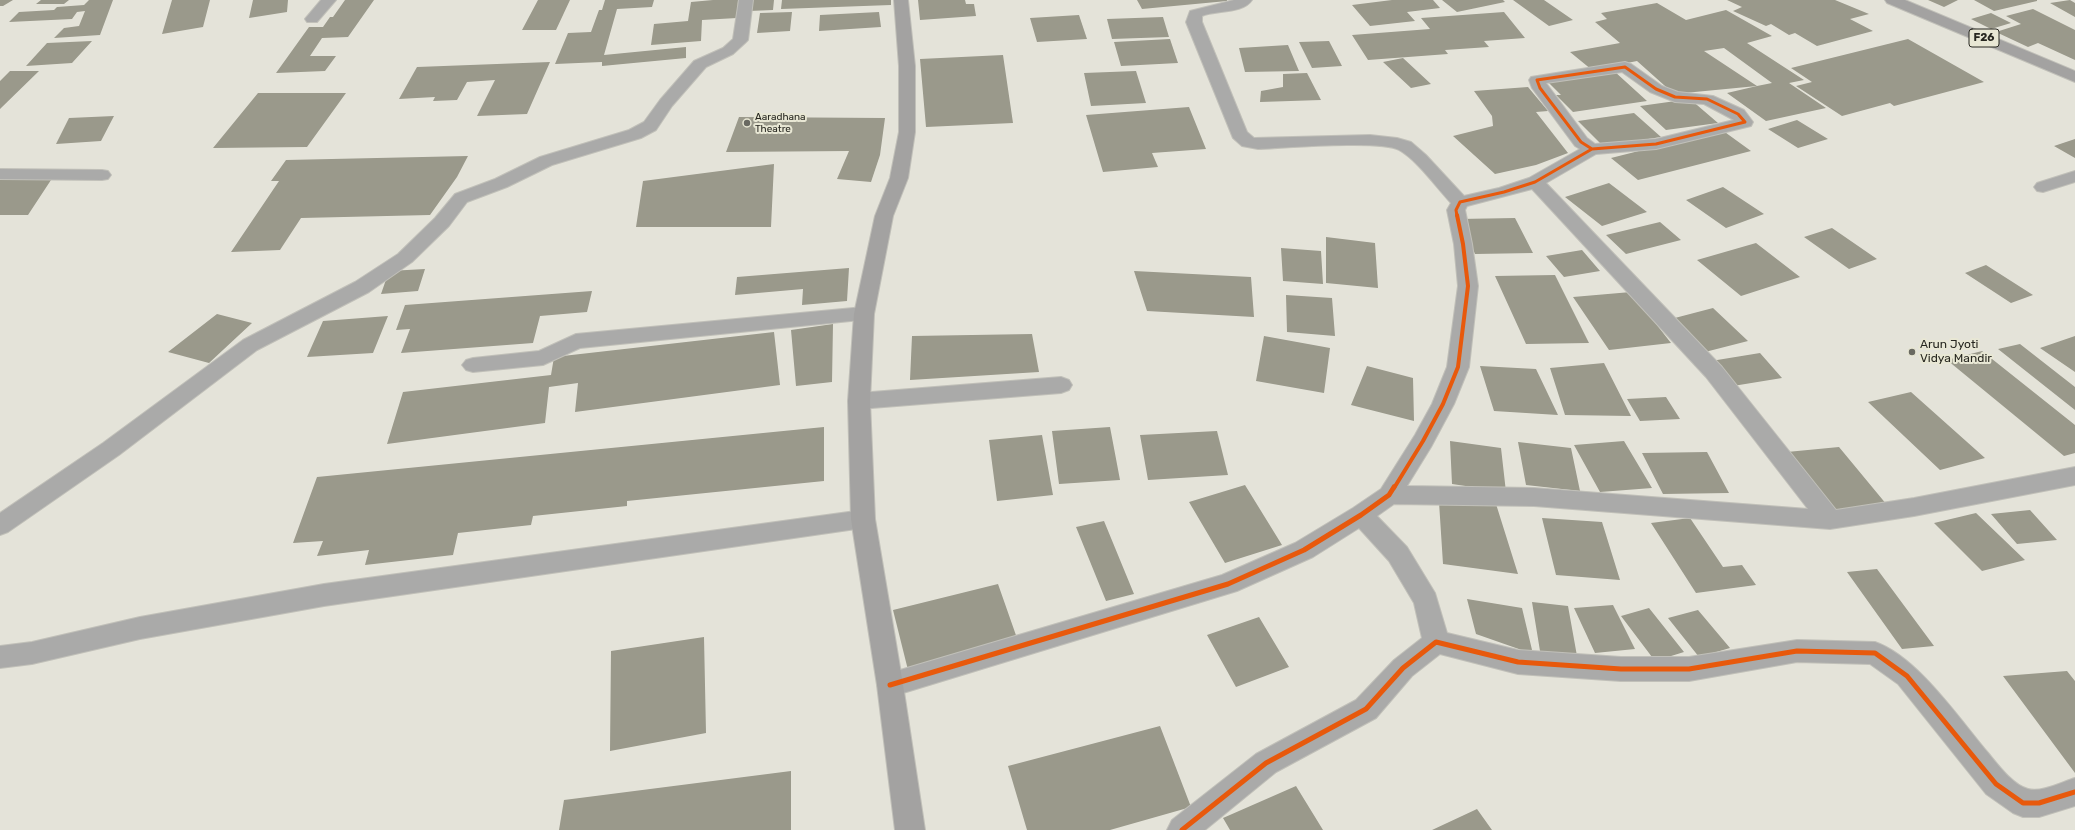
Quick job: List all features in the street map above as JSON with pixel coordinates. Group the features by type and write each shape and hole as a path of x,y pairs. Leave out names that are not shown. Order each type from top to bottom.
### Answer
{"main road":[{"path":"901,0 906,66 907,132 899,178 884,216 864,314 859,401 863,519 890,685 910,830"},
{"name":"F26","path":"1892,0 2075,78"}],"street":[{"path":"312,19 329,0"},
{"path":"0,525 111,448 250,345 362,287 405,258 442,222 461,198 501,183 546,161 635,134 650,126 666,103 700,64 728,51 740,40 746,0"},
{"path":"1245,0 1239,4 1204,10 1195,14 1194,22 1239,134 1248,142 1258,144 1370,140 1391,142 1405,146 1420,159 1460,202"},
{"path":"890,685 1228,584 1304,550 1361,515 1389,495 1423,442 1444,404 1458,367 1468,286 1463,244 1456,210 1460,202 1535,182 1592,149 1656,144 1745,122 1738,114 1707,99 1675,97 1656,89 1625,67 1537,80 1540,88 1580,142 1592,149"},
{"path":"0,174 102,175"},
{"path":"2043,187 2075,176"},
{"path":"1535,182 1714,372 1830,520"},
{"path":"473,365 543,358 576,341 864,314"},
{"path":"859,401 1061,385"},
{"path":"1389,495 1534,497 1830,520 1914,507 2075,476"},
{"path":"1361,515 1398,554 1426,601 1436,642"},
{"path":"0,657 32,653 140,628 324,595 863,519"},
{"path":"1436,642 1518,662 1621,669 1689,669 1797,651 1875,653 1907,676 1996,784 2023,803 2038,803 2075,792"},
{"path":"1182,830 1266,763 1366,709 1403,668 1436,642"}],"building":[{"path":"0,0 13,0 3,6 0,6"},
{"path":"41,0 69,0 64,4 36,4"},
{"path":"89,0 113,0 100,35 54,38 64,28 79,26 85,11 77,12 72,19 9,22 19,12 54,10 57,7 84,5"},
{"path":"172,0 210,0 203,27 162,34"},
{"path":"253,0 288,0 287,12 249,18"},
{"path":"345,0 374,0 348,37 322,38 310,56 336,56 325,71 276,73 309,27 323,27 330,17 333,17"},
{"path":"538,0 570,0 556,30 522,30"},
{"path":"605,0 654,0 652,7 617,9 604,55 686,47 686,58 602,66 602,62 555,64 568,33 591,32 599,10 602,10"},
{"path":"738,0 737,18 702,20 701,41 651,45 654,24 688,21 691,2"},
{"path":"750,0 774,0 773,10 749,11"},
{"path":"782,0 891,0 891,5 781,9"},
{"path":"918,0 965,0 966,4 974,4 976,16 920,20"},
{"path":"1137,0 1227,0 1227,1 1142,9"},
{"path":"1392,0 1433,0 1440,8 1407,12 1415,21 1370,26 1352,5"},
{"path":"1442,0 1503,0 1505,2 1457,12"},
{"path":"1513,0 1544,0 1573,20 1549,26"},
{"path":"1727,0 1835,0 1869,14 1850,19 1873,31 1817,46 1795,33 1789,35 1771,24 1766,26 1733,11 1742,7"},
{"path":"1928,0 1958,0 1944,7"},
{"path":"1974,0 2037,0 2037,1 1994,11"},
{"path":"2070,0 2075,3 2075,17 2050,3"},
{"path":"1657,3 1686,20 1726,10 1772,36 1747,43 1804,80 1789,83 1826,108 1766,121 1727,93 1757,86 1674,94 1637,61 1592,70 1570,52 1620,43 1595,22 1607,19 1601,13","holes":["1724,48 1772,83 1757,86 1704,51"]},
{"path":"2033,9 2075,30 2075,60 2038,43 2028,47 1996,32 2021,24 2006,16"},
{"path":"792,12 790,31 757,33 760,13"},
{"path":"879,12 881,27 819,31 820,15"},
{"path":"1504,12 1525,38 1484,41 1489,47 1445,50 1448,54 1368,60 1352,35 1430,29 1421,18"},
{"path":"1991,13 2011,23 1991,29 1971,19"},
{"path":"1079,15 1087,39 1037,42 1030,18"},
{"path":"1163,17 1169,37 1112,39 1107,19"},
{"path":"1170,39 1178,63 1121,66 1114,42"},
{"path":"1908,39 1984,82 1894,106 1890,103 1842,116 1796,86 1812,82 1791,68"},
{"path":"92,41 72,63 26,66 47,43"},
{"path":"1329,41 1342,66 1312,68 1299,42"},
{"path":"1288,45 1299,71 1245,72 1239,48"},
{"path":"1003,55 1013,123 926,127 920,59"},
{"path":"1403,58 1431,84 1411,88 1383,62"},
{"path":"550,62 527,114 477,116 495,80 467,82 457,100 433,101 435,97 399,99 417,67"},
{"path":"10,71 39,71 0,109 0,81"},
{"path":"1136,71 1146,103 1091,106 1084,73"},
{"path":"1614,71 1647,101 1573,112 1556,95 1561,95 1547,81"},
{"path":"1307,73 1321,100 1260,102 1261,91 1283,87 1283,74"},
{"path":"1528,87 1548,111 1536,112 1568,153 1536,165 1495,174 1453,136 1493,126 1492,116 1474,91"},
{"path":"258,93 346,93 307,147 213,148"},
{"path":"1690,99 1718,123 1666,130 1640,106"},
{"path":"1189,107 1206,149 1152,153 1158,167 1103,172 1086,115"},
{"path":"1634,113 1661,137 1603,146 1578,121"},
{"path":"114,116 101,141 56,144 69,118"},
{"path":"739,117 885,118 880,155 871,182 837,179 849,151 726,152"},
{"path":"1797,120 1828,139 1798,148 1768,129"},
{"path":"1722,130 1751,151 1638,180 1611,158"},
{"path":"2075,139 2075,158 2054,146"},
{"path":"468,156 457,177 430,215 301,218 280,250 231,252 279,181 271,181 286,160"},
{"path":"774,164 771,227 636,227 643,181"},
{"path":"0,180 51,180 28,215 0,215"},
{"path":"1609,183 1647,212 1602,226 1565,197"},
{"path":"1723,187 1764,214 1726,228 1686,200"},
{"path":"1515,218 1533,253 1475,254 1459,219"},
{"path":"1660,222 1681,240 1626,254 1606,235"},
{"path":"1832,228 1877,259 1849,269 1804,237"},
{"path":"1326,237 1375,243 1378,288 1326,283"},
{"path":"1756,243 1800,277 1741,296 1697,260"},
{"path":"1281,248 1321,251 1323,284 1283,281"},
{"path":"1582,250 1600,271 1564,277 1546,256"},
{"path":"1986,265 2033,295 2011,303 1965,273"},
{"path":"849,268 847,301 802,305 803,289 735,295 737,277"},
{"path":"425,269 418,291 381,294 389,271"},
{"path":"1134,271 1251,277 1254,317 1147,311"},
{"path":"1555,275 1589,343 1526,344 1495,276"},
{"path":"592,291 587,312 540,316 533,343 401,353 410,329 396,330 405,305"},
{"path":"1631,292 1671,343 1609,350 1573,297"},
{"path":"1286,295 1332,298 1335,336 1287,332"},
{"path":"1713,308 1748,341 1705,352 1671,319"},
{"path":"217,314 252,323 209,363 168,352"},
{"path":"388,316 373,353 307,357 323,321"},
{"path":"833,324 832,382 796,386 791,330"},
{"path":"774,332 780,385 575,412 578,383 549,387 545,423 387,444 403,392 551,375 554,357"},
{"path":"1032,334 1039,372 910,380 912,336"},
{"path":"1264,336 1330,348 1324,393 1256,381"},
{"path":"2075,336 2075,372 2040,348"},
{"path":"2020,344 2075,387 2075,410 1998,349"},
{"path":"1982,351 2075,425 2075,453 2064,456 1947,360"},
{"path":"1760,353 1782,378 1733,386 1711,361"},
{"path":"1604,363 1631,416 1565,415 1550,368"},
{"path":"1367,366 1413,378 1414,421 1351,405"},
{"path":"1480,366 1536,369 1558,415 1494,411"},
{"path":"1911,392 1985,458 1940,470 1868,402"},
{"path":"1666,397 1680,419 1640,421 1627,399"},
{"path":"824,427 824,481 627,501 627,506 533,516 531,525 458,533 453,555 365,565 369,550 317,556 323,541 293,543 317,477"},
{"path":"1110,427 1120,480 1059,484 1052,431"},
{"path":"1217,431 1228,475 1148,480 1140,435"},
{"path":"1042,435 1053,495 997,501 989,440"},
{"path":"1450,441 1501,448 1506,492 1452,484"},
{"path":"1624,441 1652,488 1600,492 1574,445"},
{"path":"1518,442 1571,448 1580,491 1526,485"},
{"path":"1839,447 1887,505 1832,511 1787,452"},
{"path":"1707,452 1729,493 1663,494 1642,453"},
{"path":"1245,485 1282,545 1225,563 1189,502"},
{"path":"1439,502 1496,504 1518,574 1443,564"},
{"path":"2030,510 2057,540 2017,544 1991,514"},
{"path":"1976,513 2025,560 1982,571 1934,523"},
{"path":"1542,518 1602,522 1620,580 1556,575"},
{"path":"1690,518 1723,567 1742,565 1756,585 1696,593 1651,523"},
{"path":"1104,521 1134,594 1106,601 1076,527"},
{"path":"1877,569 1934,646 1902,649 1847,572"},
{"path":"998,584 1018,641 908,670 893,610"},
{"path":"1467,599 1522,608 1533,654 1476,634"},
{"path":"1532,602 1568,606 1577,656 1540,651"},
{"path":"1613,605 1635,649 1595,653 1574,608"},
{"path":"1649,608 1684,652 1655,661 1621,616"},
{"path":"1698,610 1730,648 1699,657 1668,618"},
{"path":"1259,617 1289,667 1236,687 1207,635"},
{"path":"704,637 706,733 610,751 611,651"},
{"path":"2067,671 2075,681 2075,773 2003,676"},
{"path":"1160,726 1191,807 1110,830 1027,830 1008,766"},
{"path":"791,771 791,830 559,830 564,800"},
{"path":"1296,786 1323,830 1230,830 1223,818"},
{"path":"1477,809 1492,830 1432,830"}],"cycle path":[{"path":"890,685 1228,584 1304,550 1361,515 1389,495 1423,441 1443,404 1458,367 1468,286 1463,244 1456,210 1460,202 1504,192 1535,182 1592,149 1656,144 1745,122 1738,114 1707,99 1675,97 1656,89 1625,67 1537,80 1540,88 1581,142 1592,149"},
{"path":"1182,830 1266,763 1366,709 1403,668 1436,642 1518,662 1621,669 1689,669 1797,651 1875,653 1907,676 1996,784 2023,803 2039,803 2075,792"}],"place":[{"name":"Aaradhana Theatre","path":"747,123"},
{"name":"Arun Jyoti Vidya Mandir","path":"1912,352"}]}
